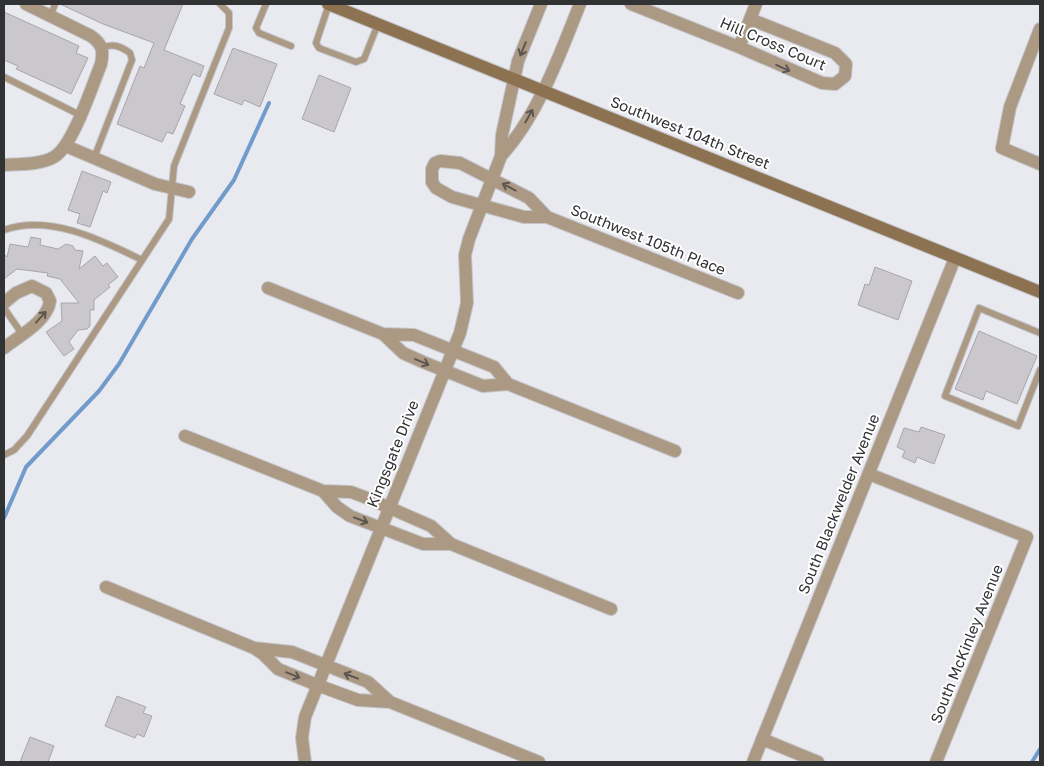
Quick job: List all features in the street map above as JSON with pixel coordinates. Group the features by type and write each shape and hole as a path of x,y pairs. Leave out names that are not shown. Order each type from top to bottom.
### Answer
{"main road":[{"name":"Southwest 104th Street","path":"329,4 1040,292"}],"street":[{"path":"4,165 42,162 55,157 66,146 101,64 102,48 91,36 53,9 26,4"},
{"name":"Kingsgate Drive","path":"305,762 303,727 317,685 460,333 467,303 466,256 474,224 501,156 502,135 518,61 541,4"},
{"name":"Kingsgate Drive","path":"501,156 515,141 542,90 580,4"},
{"name":"Hill Cross Court","path":"631,4 739,46 800,75 829,85 841,82 845,76 846,64 835,53 750,19"},
{"path":"739,46 756,4"},
{"path":"1040,29 1010,107 1002,148 1040,164"},
{"path":"66,146 155,184 189,192"},
{"name":"Southwest 105th Place","path":"547,217 529,198 452,161 440,161 435,163 432,169 432,182 443,192 524,217 547,217 738,293"},
{"name":"South Blackwelder Avenue","path":"753,762 956,258"},
{"path":"4,303 32,286 42,289 49,296 49,307 46,313 4,347"},
{"path":"268,288 383,334 414,336 494,367 508,384"},
{"path":"383,334 402,354 484,386 508,384 675,451"},
{"path":"185,436 323,491 351,492 389,507 431,526 451,544 611,609"},
{"name":"South McKinley Avenue","path":"869,474 1027,537 936,762"},
{"path":"323,491 342,511 381,528 423,544 451,544"},
{"path":"106,587 254,648 263,654 278,670 358,700 390,702 539,762"},
{"path":"254,648 285,650 368,682 390,702"},
{"path":"762,740 818,762"}],"lane":[{"path":"4,455 14,450 27,436 168,219 176,162 229,28 229,13 220,4"},
{"path":"266,4 256,28 259,33 292,46"},
{"path":"329,4 316,43 319,48 356,62 364,58 378,24"},
{"path":"94,158 132,60 130,53 121,47 114,45 102,48"},
{"path":"4,78 80,116"},
{"path":"4,230 17,226 31,225 59,227 142,260"},
{"path":"4,308 22,334"},
{"path":"1040,333 979,308 945,396 1018,426 1040,370"}],"building":[{"path":"60,4 183,4 164,50 204,66 200,77 193,74 180,104 185,106 173,134 167,132 162,142 117,124 140,66 144,68 154,43 103,24"},
{"path":"4,12 79,46 76,53 88,58 71,94 16,69 18,66 4,60"},
{"path":"233,48 277,64 260,107 244,100 242,105 214,94"},
{"path":"319,75 351,88 334,132 302,119"},
{"path":"82,171 111,182 107,193 103,191 90,227 77,223 80,214 68,210"},
{"path":"31,237 41,239 40,245 58,249 66,244 73,246 75,250 83,251 79,269 95,256 103,266 107,263 118,277 108,285 110,287 94,300 94,310 90,310 90,326 87,329 78,330 69,342 74,349 64,356 46,332 62,321 61,303 79,303 60,279 47,276 48,273 17,269 4,279 4,254 7,257 10,244 28,247"},
{"path":"875,267 912,281 898,320 858,305 865,284 869,285"},
{"path":"979,331 1037,356 1017,404 986,391 983,400 955,389"},
{"path":"921,427 945,435 934,464 917,457 915,463 902,457 905,451 897,447 904,428 919,432"},
{"path":"117,696 146,707 143,713 152,716 144,737 137,734 135,738 105,726"},
{"path":"30,737 54,746 48,762 20,762"}],"waterway":[{"path":"4,518 26,467 99,391 119,364 192,239 234,180 269,103"},
{"path":"1032,762 1040,749"}]}
